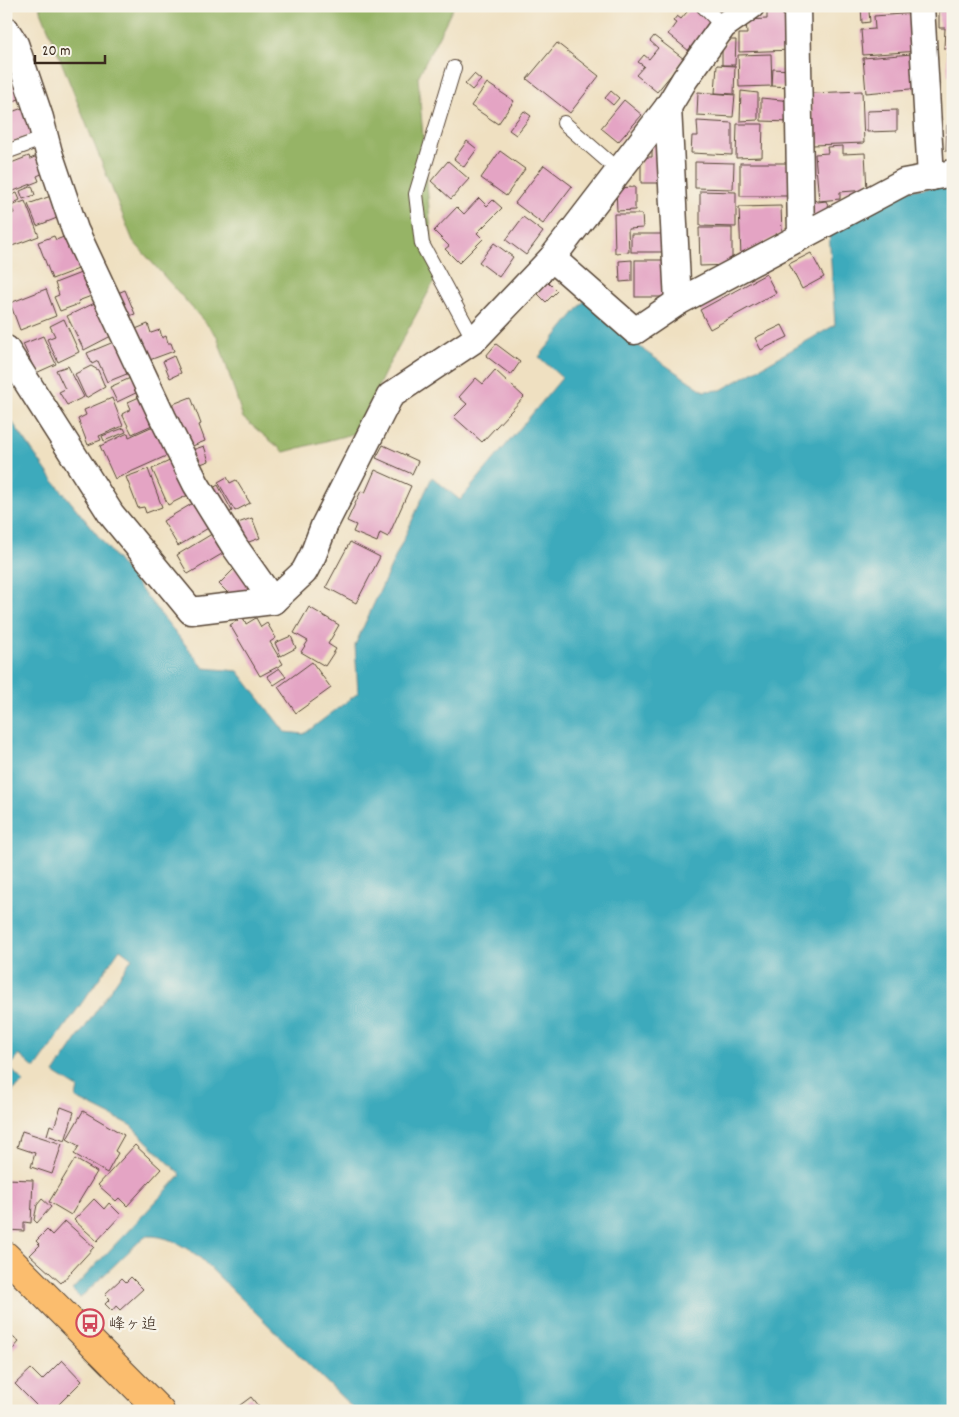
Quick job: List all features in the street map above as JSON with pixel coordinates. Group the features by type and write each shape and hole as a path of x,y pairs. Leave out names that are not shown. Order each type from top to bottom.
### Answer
{"highway":[{"path":"6,1256 160,1411"}],"street":[{"path":"6,349 112,514 192,612 273,601 304,572 324,526 390,396 474,340 552,258 668,107 685,78 723,26 751,6"},
{"path":"797,6 801,236"},
{"path":"552,258 635,331 678,302 904,182 942,175 921,6"},
{"path":"6,30 15,44 76,230 163,418 196,484 235,548 273,601"},
{"path":"668,107 678,302"}],"lane":[{"path":"703,6 723,26"},
{"path":"454,68 416,194 422,244 474,340"},
{"path":"564,122 619,170"},
{"path":"6,152 45,138"}],"green space":[{"path":"39,6 454,6 418,77 435,280 387,368 356,433 284,452 243,418 217,336 133,241"}],"water":[{"path":"953,184 953,1411 356,1411 198,1256 173,1241 160,1237 145,1236 80,1298 72,1290 181,1175 130,1125 76,1098 78,1088 54,1073 132,958 120,949 35,1069 19,1055 9,1067 24,1082 6,1096 6,413 50,476 204,668 238,671 285,732 304,734 358,693 355,645 432,477 460,500 562,378 539,357 586,299 646,352 704,391 721,390 835,325 829,231 904,191"}],"building":[{"path":"692,6 698,6 714,20 689,51 668,34 676,23 673,21 677,16 681,19"},
{"path":"861,6 882,6 882,11 869,11 870,22 862,23"},
{"path":"947,6 953,6 953,48 944,48 945,28 939,28 939,11 947,11"},
{"path":"792,10 793,50 739,52 739,34 747,34 746,20 767,19 767,11"},
{"path":"916,13 919,51 863,55 861,30 875,29 874,16"},
{"path":"654,36 684,59 657,92 636,75 644,66 638,62 644,55 649,59 658,48 650,41"},
{"path":"728,40 736,40 735,65 722,65 722,48"},
{"path":"557,43 599,76 570,113 527,79"},
{"path":"771,54 772,86 739,87 738,55"},
{"path":"912,54 921,88 866,93 863,58"},
{"path":"947,54 953,54 953,76 948,76"},
{"path":"717,65 735,66 734,94 715,93"},
{"path":"773,69 792,70 791,87 772,86"},
{"path":"474,74 481,80 472,90 465,84"},
{"path":"17,77 24,97 6,104 6,81"},
{"path":"487,83 514,101 498,124 471,106"},
{"path":"611,91 619,98 613,105 605,98"},
{"path":"741,91 758,93 758,120 740,121"},
{"path":"862,91 864,143 813,145 811,93"},
{"path":"698,92 735,95 733,117 697,115"},
{"path":"761,98 792,101 791,122 761,121"},
{"path":"624,100 642,115 618,142 601,128"},
{"path":"28,106 38,133 6,144 6,114"},
{"path":"897,110 897,131 867,132 867,111"},
{"path":"524,111 531,116 516,135 509,130"},
{"path":"697,121 732,123 732,155 691,153 692,136 698,136"},
{"path":"737,124 763,124 762,157 736,158"},
{"path":"947,125 953,125 953,151 946,151"},
{"path":"467,141 477,149 464,167 454,159"},
{"path":"652,144 666,145 665,183 641,183 641,157 652,157"},
{"path":"843,146 843,154 865,153 867,190 840,192 840,199 819,201 815,154 828,153 827,147"},
{"path":"500,151 525,169 506,196 481,178"},
{"path":"42,154 48,171 37,176 39,181 6,194 6,165 29,156 30,159"},
{"path":"448,161 469,179 451,199 431,181"},
{"path":"695,162 734,163 733,189 695,188"},
{"path":"740,163 789,163 789,196 740,196"},
{"path":"544,165 572,186 543,224 515,203"},
{"path":"32,186 35,195 23,199 20,191"},
{"path":"635,187 635,210 617,211 616,188"},
{"path":"700,191 736,192 736,227 700,226"},
{"path":"17,193 20,200 7,206 6,197"},
{"path":"54,195 62,216 37,226 28,204"},
{"path":"807,196 818,202 826,201 831,211 810,222"},
{"path":"479,198 487,206 493,200 502,208 477,233 483,239 459,263 445,249 449,246 434,231 457,207 464,214"},
{"path":"25,201 39,236 12,246 6,232 6,216 14,213 11,206"},
{"path":"781,206 782,233 741,256 739,207"},
{"path":"614,214 642,214 643,228 628,229 629,252 615,253"},
{"path":"523,217 543,232 526,255 506,240"},
{"path":"699,228 732,228 732,265 700,266"},
{"path":"631,234 663,234 663,252 631,252"},
{"path":"69,235 81,268 52,279 38,242 54,236 56,240"},
{"path":"494,243 513,257 499,277 479,262"},
{"path":"811,253 824,277 802,289 789,264"},
{"path":"632,260 632,281 620,282 619,261"},
{"path":"635,260 665,260 665,297 635,297"},
{"path":"86,271 94,295 78,301 79,304 60,311 54,297 59,295 55,283"},
{"path":"766,274 776,293 710,329 700,310"},
{"path":"548,282 557,291 546,302 537,293"},
{"path":"46,289 56,316 20,330 10,303"},
{"path":"125,290 135,314 123,318 118,293"},
{"path":"97,302 113,335 84,350 67,316"},
{"path":"64,319 79,352 58,362 47,339 55,336 50,326"},
{"path":"148,324 151,333 160,330 162,338 166,336 168,343 171,343 174,351 144,362 133,330"},
{"path":"782,325 788,337 761,350 755,338"},
{"path":"43,336 56,364 36,373 23,344"},
{"path":"121,339 134,371 107,382 98,361 92,364 87,353"},
{"path":"496,344 520,362 511,375 486,356"},
{"path":"174,356 181,373 170,378 163,361"},
{"path":"68,366 84,397 67,405 59,392 65,389 56,370"},
{"path":"91,366 98,370 105,387 86,398 75,374"},
{"path":"495,370 524,397 482,442 454,417 467,404 459,397 476,378 483,384"},
{"path":"135,376 142,390 117,402 110,387"},
{"path":"146,394 159,422 132,434 122,414 131,409 128,402"},
{"path":"191,397 205,441 185,449 168,406"},
{"path":"112,398 123,426 99,436 101,440 88,445 78,419 86,415 84,410"},
{"path":"162,422 175,452 115,479 100,446 128,433 129,437"},
{"path":"124,428 126,432 104,441 102,436"},
{"path":"383,445 418,461 412,474 376,458"},
{"path":"204,446 209,461 195,466 189,451"},
{"path":"174,459 190,494 168,505 152,469"},
{"path":"148,469 162,507 146,513 144,507 138,508 126,477"},
{"path":"375,470 411,486 388,537 380,533 377,542 353,532 356,525 347,521 361,491 365,493"},
{"path":"227,477 230,483 236,480 250,503 235,511 218,482"},
{"path":"218,485 232,511 222,517 208,491"},
{"path":"200,499 215,524 178,546 163,521"},
{"path":"252,518 260,538 246,543 238,523"},
{"path":"220,529 232,548 188,574 177,555"},
{"path":"350,542 380,557 356,603 326,587"},
{"path":"237,566 257,585 246,596 234,599 219,584"},
{"path":"309,607 339,625 328,644 336,649 325,666 301,652 308,641 294,633"},
{"path":"243,617 246,624 256,618 261,627 267,623 276,638 270,642 283,664 260,676 230,625"},
{"path":"291,636 296,648 281,656 275,643"},
{"path":"312,662 331,688 296,713 278,687"},
{"path":"279,668 286,677 274,685 267,676"},
{"path":"61,1107 74,1112 65,1141 47,1135 50,1125 54,1127"},
{"path":"83,1111 124,1135 115,1151 118,1153 107,1173 74,1154 79,1146 67,1139"},
{"path":"22,1131 62,1144 52,1174 31,1167 35,1153 17,1147"},
{"path":"135,1145 161,1169 127,1206 119,1198 116,1201 98,1185"},
{"path":"75,1159 97,1172 71,1215 49,1202"},
{"path":"6,1179 33,1180 31,1223 24,1222 24,1231 7,1230"},
{"path":"42,1199 51,1207 37,1223 34,1220 37,1205"},
{"path":"94,1199 104,1209 109,1203 121,1215 97,1241 74,1220"},
{"path":"65,1221 94,1247 61,1283 30,1255 40,1245 36,1241 47,1230 52,1235"},
{"path":"131,1277 143,1289 120,1310 116,1306 112,1311 105,1304 110,1299 105,1294 122,1278 126,1282"},
{"path":"6,1332 19,1342 6,1357"},
{"path":"62,1360 82,1381 52,1411 42,1411 15,1384 31,1369 42,1380"},
{"path":"251,1397 262,1411 232,1411"}],"place":[{"name":"峰ヶ迫","path":"90,1323"}]}
